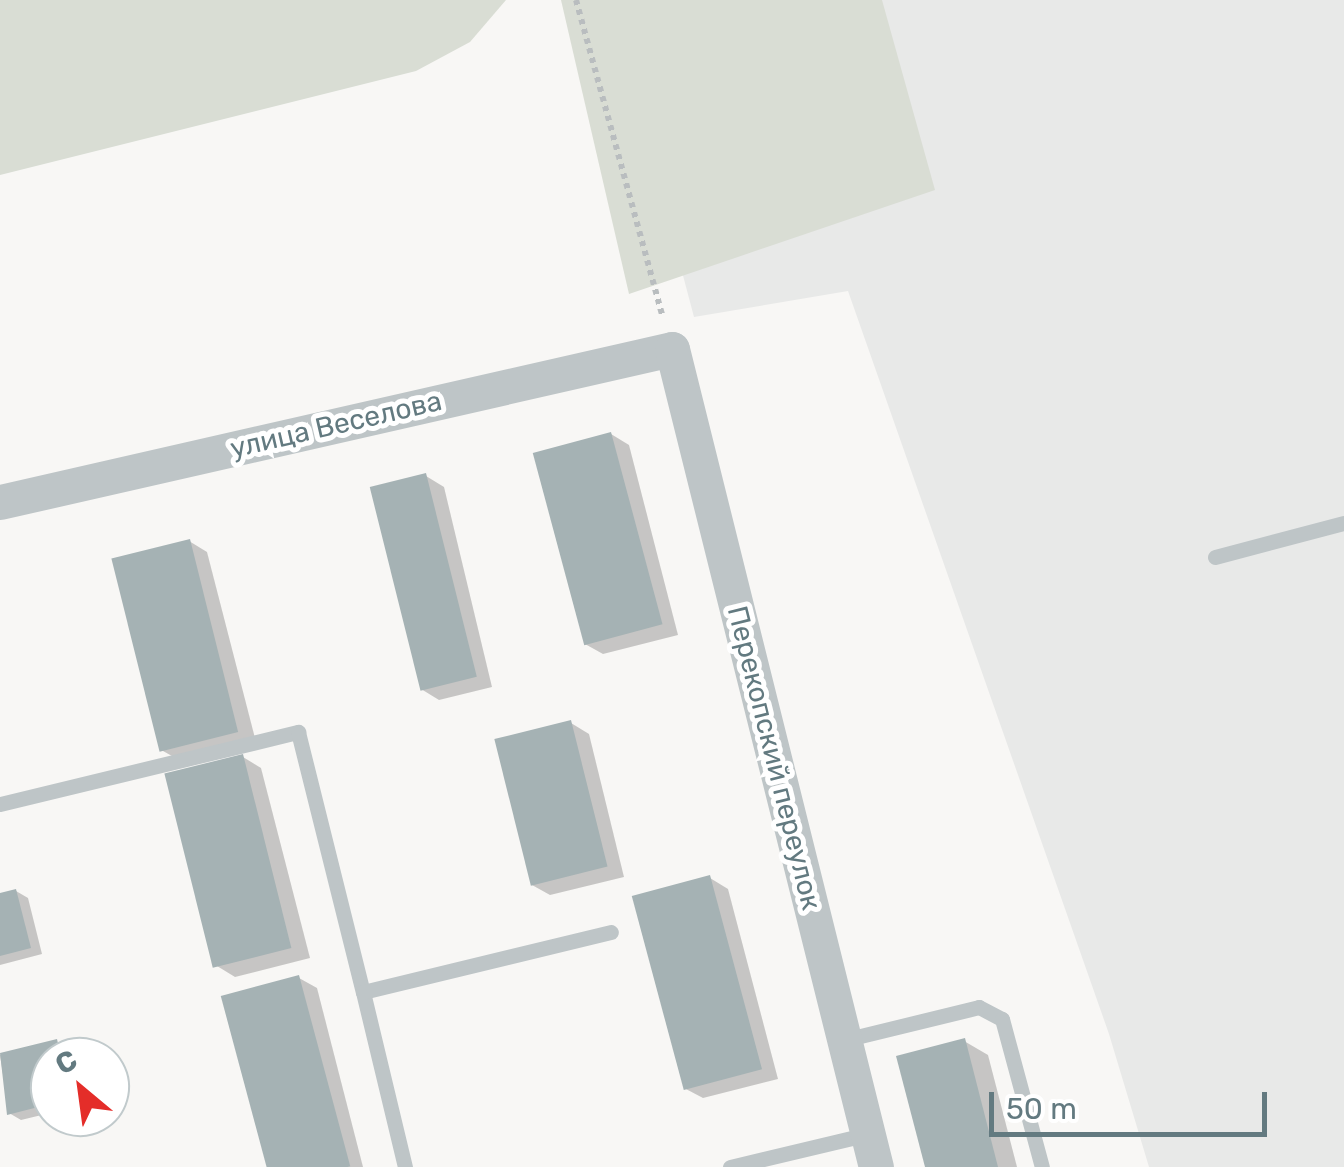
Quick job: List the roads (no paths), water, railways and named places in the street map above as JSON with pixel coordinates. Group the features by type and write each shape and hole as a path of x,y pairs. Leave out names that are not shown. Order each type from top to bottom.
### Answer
{"street":[{"name":"улица Веселова","path":"0,502 672,349"},
{"name":"Перекопский переулок","path":"672,349 872,1151"}],"lane":[{"path":"1215,557 1344,523"},
{"path":"0,804 298,732 405,1167"},
{"path":"363,992 611,932"},
{"path":"844,1040 978,1008 1002,1019 1042,1167"},
{"path":"730,1167 872,1151"}]}
